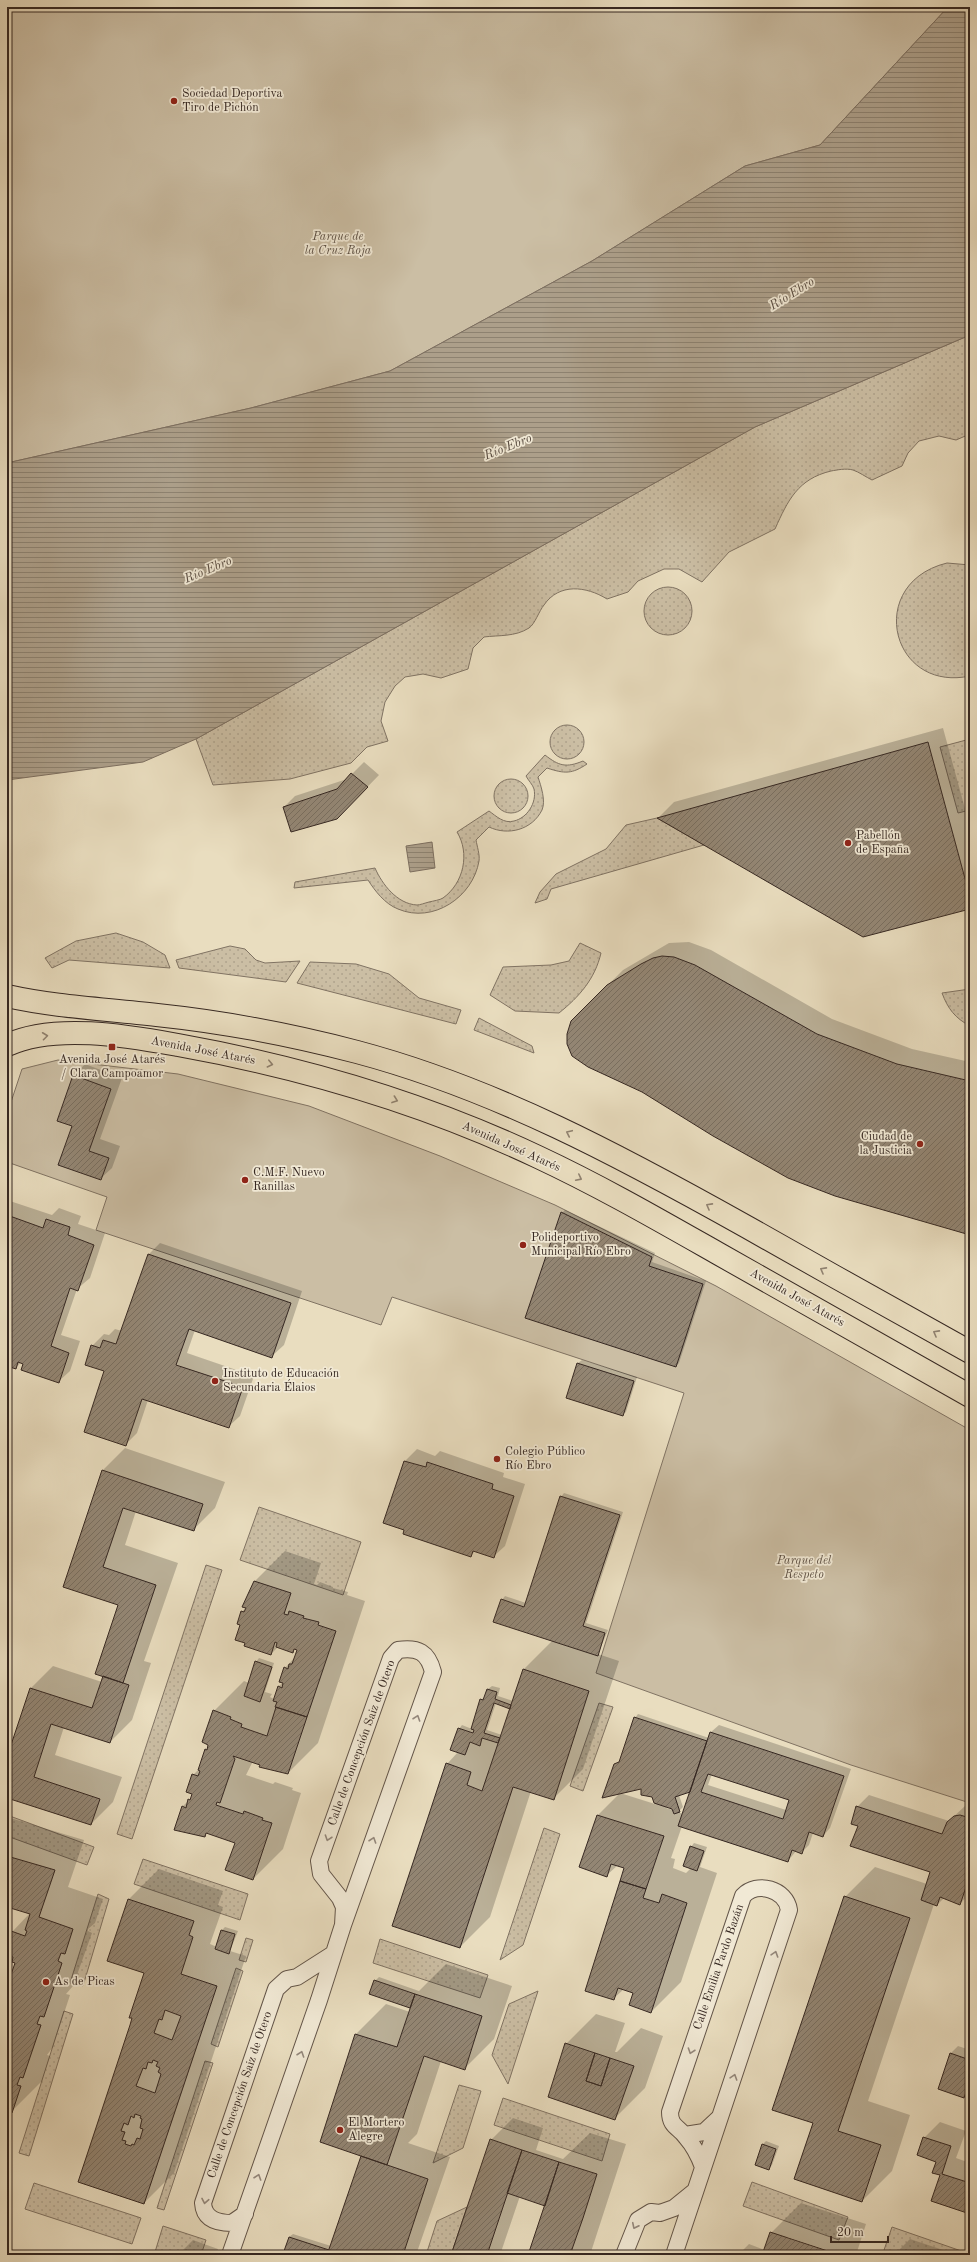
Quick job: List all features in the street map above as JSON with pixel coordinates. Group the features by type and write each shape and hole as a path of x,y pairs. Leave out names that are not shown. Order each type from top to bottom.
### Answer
{"main road":[{"path":"7,996 61,1005 159,1015 267,1031 355,1052 425,1072 514,1107 585,1140 675,1186 970,1352"},
{"name":"Avenida José Atarés","path":"7,1045 25,1039 52,1035 120,1037 218,1052 301,1072 373,1092 537,1156 653,1217 970,1396"}],"street":[{"name":"Calle de Concepción Saiz de Otero","path":"231,2253 319,2000 343,1925 433,1672 430,1659 422,1652 410,1648 398,1650 391,1658 319,1861 321,1874 340,1898 344,1907 343,1925"},
{"path":"327,1883 340,1889 351,1885 360,1877"},
{"name":"Calle Emilia Pardo Bazán","path":"675,2252 702,2167 722,2114 789,1910 788,1903 783,1897 764,1888 749,1890 743,1896 670,2112 673,2125 685,2135 699,2156 702,2167"},
{"name":"Calle de Concepción Saiz de Otero","path":"231,2253 227,2236 215,2221 207,2216 203,2203 276,1989 286,1979 297,1978 333,1954"},
{"path":"297,1978 313,1984 317,1989 319,2000"},
{"name":"Calle Emilia Pardo Bazán","path":"685,2135 704,2132 713,2125 722,2114"},
{"path":"624,2255 638,2220 651,2212 660,2213 674,2208 695,2191"},
{"name":"Calle Emilia Pardo Bazán","path":"660,2213 675,2229 675,2252"},
{"path":"215,2221 232,2223 245,2214"}],"green space":[{"name":"Parque de la Cruz Roja","path":"7,7 948,7 820,145 745,166 592,261 390,371 251,408 7,463"},
{"path":"970,335 970,434 956,440 939,436 919,441 908,453 902,466 872,480 853,470 847,469 831,471 810,479 802,485 790,500 775,529 729,552 702,582 679,569 664,569 638,581 628,592 607,599 582,589 565,590 557,593 544,605 529,628 513,634 484,637 473,648 468,669 441,678 423,674 405,677 395,686 385,702 381,721 388,741 367,747 351,763 290,779 213,785 196,739 755,427"},
{"path":"947,563 970,565 970,676 943,677 921,668 906,653 898,633 897,612 905,591 921,574"},
{"path":"668,587 677,589 685,594 690,602 692,611 690,620 685,628 677,633 668,635 659,633 651,628 646,620 644,611 646,602 651,594 659,589"},
{"path":"564,725 570,725 579,730 583,736 583,748 579,754 570,759 564,759 555,754 550,745 550,739 555,730"},
{"path":"970,739 970,810 958,813 940,747"},
{"path":"545,755 554,762 563,765 572,765 583,761 587,764 577,770 568,772 547,768 538,777 543,794 543,806 538,817 526,827 511,831 496,830 489,827 476,840 479,861 469,886 460,896 449,904 437,910 425,913 411,913 393,907 385,901 368,880 294,888 295,882 375,868 391,892 403,901 417,905 442,899 456,884 463,867 463,849 457,832 489,811 500,819 510,822 523,817 530,809 535,794 533,787 526,776"},
{"path":"508,779 514,779 523,784 527,790 527,802 523,808 514,813 508,813 499,808 494,799 494,793 499,784"},
{"path":"657,818 704,845 551,889 547,899 535,903 540,892 556,874 606,849 626,825"},
{"path":"116,933 143,942 165,955 170,968 69,960 52,968 45,958 76,941"},
{"path":"580,943 601,953 595,971 585,987 573,1001 559,1013 515,1011 490,995 503,967 551,965 569,961"},
{"path":"230,946 245,949 256,960 265,963 300,961 286,982 179,968 176,960"},
{"path":"310,962 356,964 389,974 419,998 461,1010 456,1024 297,983"},
{"path":"970,989 970,1026 960,1020 953,1012 942,993"},
{"path":"479,1018 532,1046 534,1053 474,1030"},
{"name":"Parque del Respeto","path":"58,1060 178,1074 309,1106 440,1156 555,1205 716,1286 970,1430 970,1803 851,1765 596,1673 684,1393 392,1297 381,1325 96,1230 107,1197 7,1162 7,1114 22,1069"},
{"path":"259,1507 361,1542 343,1595 240,1560"},
{"path":"206,1565 222,1570 132,1839 117,1834"},
{"path":"599,1703 613,1707 583,1791 570,1786"},
{"path":"7,1815 94,1847 87,1865 7,1836"},
{"path":"544,1828 560,1834 523,1945 500,1960"},
{"path":"143,1859 248,1894 240,1920 134,1884"},
{"path":"98,1894 109,1899 83,1986 70,1983"},
{"path":"246,1938 253,1940 246,1962 239,1960"},
{"path":"380,1939 488,1975 480,1998 373,1963"},
{"path":"236,1968 243,1971 218,2047 211,2044"},
{"path":"538,1991 508,2084 492,2055 509,2004"},
{"path":"64,2011 73,2014 29,2156 19,2153"},
{"path":"205,2061 213,2063 164,2210 157,2208"},
{"path":"459,2085 481,2091 463,2148 433,2163"},
{"path":"503,2098 610,2134 602,2161 494,2125"},
{"path":"752,2182 848,2217 839,2240 743,2206"},
{"path":"34,2183 141,2218 132,2244 25,2209"},
{"path":"467,2207 451,2255 426,2255 437,2221"},
{"path":"163,2226 206,2240 201,2255 164,2255 155,2252"},
{"path":"892,2227 970,2255 890,2255 883,2253"}],"water":[{"name":"Río Ebro","path":"948,7 970,7 970,335 755,427 196,739 143,762 7,780 7,463 251,408 390,371 592,261 745,166 820,145"},
{"path":"432,842 435,868 410,872 406,846"}],"building":[{"path":"928,742 970,897 970,909 863,937 657,818"},
{"path":"351,773 368,787 337,819 291,832 283,807 337,789"},
{"path":"662,956 674,957 695,965 817,1034 897,1064 970,1081 970,1235 835,1196 788,1178 713,1136 642,1092 588,1067 572,1056 567,1044 567,1034 571,1021 607,985 641,964 653,958"},
{"path":"73,1075 111,1089 89,1151 109,1158 101,1180 58,1165 72,1126 57,1121"},
{"name":"Polideportivo Municipal Río Ebro","path":"561,1212 652,1257 649,1266 703,1284 676,1367 525,1318"},
{"path":"7,1215 43,1228 46,1219 70,1227 68,1235 94,1245 78,1291 70,1288 51,1346 69,1353 59,1383 21,1370 23,1364 18,1362 16,1369 7,1366 7,1277 10,1267 7,1266"},
{"path":"148,1254 291,1303 272,1358 189,1329 176,1365 243,1387 229,1428 142,1399 126,1446 84,1432 104,1371 85,1365 91,1345 100,1348 103,1340 116,1344"},
{"path":"577,1363 634,1381 623,1416 566,1398"},
{"path":"404,1461 426,1467 427,1462 493,1484 492,1489 514,1496 494,1558 473,1551 471,1557 403,1534 404,1530 383,1523"},
{"path":"102,1470 203,1504 194,1531 123,1508 103,1567 156,1585 123,1683 95,1674 118,1605 63,1587"},
{"path":"560,1496 620,1515 583,1626 605,1633 598,1656 493,1622 501,1599 524,1607"},
{"path":"254,1581 291,1593 284,1614 288,1615 289,1611 304,1616 303,1618 319,1622 318,1625 336,1631 307,1717 275,1707 277,1702 273,1701 278,1686 282,1688 283,1683 279,1682 284,1667 288,1669 289,1664 292,1664 297,1650 294,1649 293,1653 276,1647 277,1643 275,1642 271,1655 244,1646 245,1643 235,1640 240,1625 237,1624 241,1611 244,1612 246,1608 242,1607"},
{"path":"255,1661 272,1667 260,1702 244,1696"},
{"path":"523,1669 589,1691 554,1800 513,1787 460,1948 392,1926 446,1763 471,1772 467,1785 482,1791"},
{"path":"103,1676 129,1685 110,1743 51,1724 34,1777 100,1799 91,1825 7,1798 7,1757 30,1688 92,1708"},
{"path":"487,1689 497,1692 495,1699 511,1705 510,1709 494,1703 484,1733 500,1738 498,1743 482,1738 480,1746 470,1742 465,1755 450,1750 458,1728 473,1733 474,1730 471,1729 480,1699 483,1700"},
{"path":"276,1707 307,1717 288,1774 259,1767 260,1765 233,1756 235,1759 220,1803 217,1802 216,1805 243,1814 244,1811 272,1823 253,1880 225,1870 235,1843 206,1833 205,1837 174,1830 182,1806 186,1808 188,1799 190,1800 192,1794 186,1792 192,1774 198,1776 200,1771 198,1770 205,1749 207,1750 208,1745 202,1742 213,1710 231,1717 230,1719 242,1724 241,1727 267,1736"},
{"path":"634,1717 707,1741 690,1792 675,1797 680,1812 674,1814 672,1809 654,1803 652,1797 641,1795 641,1789 602,1798 614,1764 619,1762"},
{"path":"710,1732 844,1776 823,1837 809,1832 802,1854 792,1850 788,1862 678,1826","holes":["708,1774 789,1800 783,1819 701,1792"]},
{"path":"856,1806 942,1834 947,1822 954,1816 960,1815 970,1818 970,1875 960,1905 940,1897 937,1906 921,1900 930,1872 850,1846 858,1826 851,1824"},
{"path":"597,1815 664,1836 646,1889 620,1881 624,1868 611,1864 607,1877 579,1867"},
{"path":"690,1846 704,1851 697,1871 683,1866"},
{"path":"7,1856 55,1870 39,1917 73,1929 65,1954 61,1953 58,1961 62,1963 44,2017 40,2016 37,2024 41,2025 23,2078 20,2077 17,2085 21,2086 12,2113 7,2111 7,1986 15,1963 12,1962 13,1957 7,1955 7,1943 11,1931 25,1936 27,1931 25,1930 30,1914 7,1907"},
{"path":"620,1881 646,1889 643,1898 659,1903 662,1894 687,1903 651,2013 629,2005 633,1993 618,1988 614,2000 585,1991"},
{"path":"844,1896 910,1918 838,2131 881,2145 862,2202 794,2179 813,2123 772,2110"},
{"path":"128,1899 194,1921 189,1935 193,1937 181,1974 217,1986 144,2204 78,2182 130,2025 132,2018 129,2018 144,1973 107,1961","holes":["165,2010 181,2016 172,2040 154,2033 159,2019 162,2020","153,2060 158,2062 156,2066 160,2068 158,2072 161,2074 155,2093 136,2086 143,2068 146,2069 148,2062 152,2063","135,2114 141,2116 140,2118 142,2119 140,2128 143,2129 140,2139 137,2138 134,2145 132,2144 131,2146 125,2144 126,2141 122,2140 125,2132 121,2131 124,2123 128,2125 131,2116 134,2118"]},
{"path":"221,1930 235,1934 229,1954 215,1949"},
{"path":"374,1980 415,1994 410,2008 369,1994"},
{"path":"415,1994 482,2016 465,2070 424,2056 387,2165 320,2142 355,2034 397,2047"},
{"path":"565,2043 595,2053 586,2081 601,2086 610,2058 634,2066 615,2120 548,2097"},
{"path":"595,2053 610,2058 601,2086 586,2081"},
{"path":"950,2053 970,2060 970,2080 964,2098 938,2089"},
{"path":"923,2137 951,2146 942,2174 970,2183 970,2214 931,2201 940,2175 932,2173 936,2162 917,2155"},
{"path":"490,2139 522,2150 487,2255 451,2255"},
{"path":"762,2144 776,2149 769,2170 755,2165"},
{"path":"522,2150 559,2162 545,2206 507,2193"},
{"path":"361,2156 428,2179 403,2255 327,2255"},
{"path":"559,2162 597,2174 583,2218 570,2255 528,2255"},
{"path":"770,2232 837,2254 762,2255"},
{"path":"289,2237 329,2250 327,2255 297,2255 284,2251"}],"place":[{"name":"Sociedad Deportiva Tiro de Pichón","path":"174,101"},
{"name":"Pabellón de España","path":"848,843"},
{"name":"Avenida José Atarés / Clara Campoamor","path":"112,1047"},
{"name":"Ciudad de la Justicia","path":"920,1144"},
{"name":"C.M.F. Nuevo Ranillas","path":"245,1180"},
{"name":"Polideportivo Municipal Río Ebro","path":"523,1245"},
{"name":"Instituto de Educación Secundaria Élaios","path":"215,1381"},
{"name":"Colegio Público Río Ebro","path":"497,1459"},
{"name":"As de Picas","path":"46,1982"},
{"name":"El Mortero Alegre","path":"340,2130"}]}
